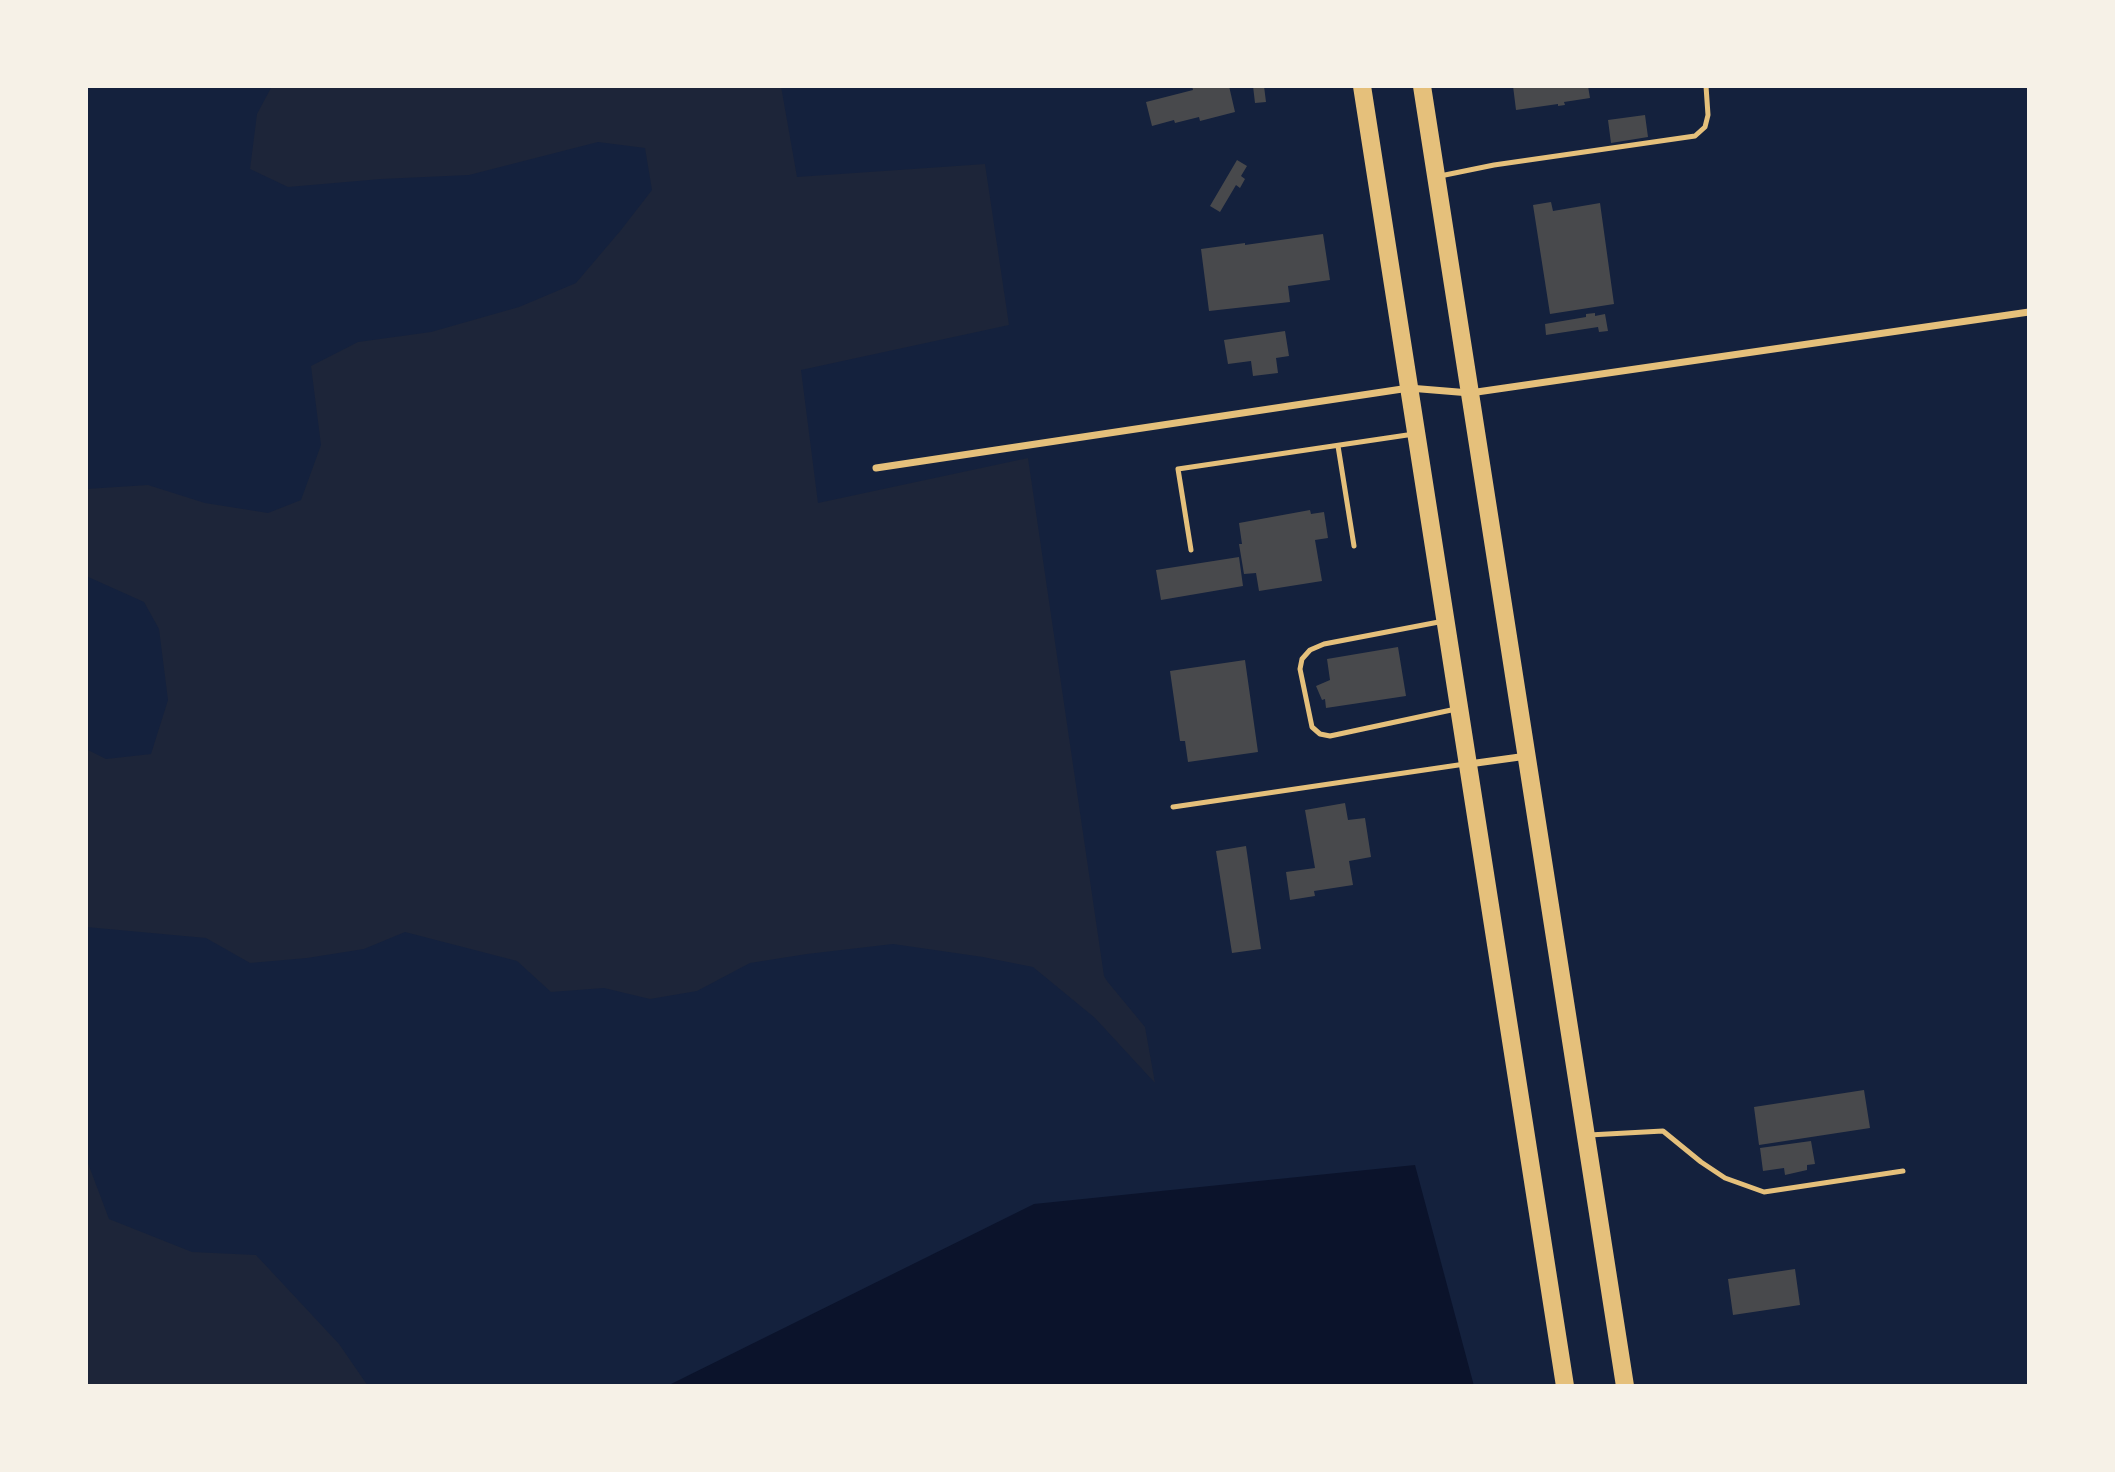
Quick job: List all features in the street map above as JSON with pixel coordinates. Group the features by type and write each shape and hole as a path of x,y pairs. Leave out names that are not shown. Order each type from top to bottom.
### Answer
{"main road":[{"path":"1363,86 1565,1386"},
{"path":"1422,86 1625,1386"}],"street":[{"path":"876,468 1409,388 1470,393 2029,312"},
{"path":"1468,764 1527,756"}],"lane":[{"path":"1436,176 1695,136 1705,127 1708,115 1706,86"},
{"path":"1191,550 1178,468 1417,434"},
{"path":"1338,446 1353,545"},
{"path":"1446,621 1324,644 1310,650 1302,659 1300,669 1312,727 1320,734 1330,736 1459,709"},
{"path":"1173,807 1468,764"},
{"path":"1586,1135 1663,1131 1725,1178 1764,1192 1903,1171"}],"shaded area":[{"path":"272,86 781,86 797,177 985,164 1009,325 801,370 818,503 1028,458 1104,976 1145,1027 1155,1083 1095,1018 1033,967 983,957 893,944 807,954 750,963 697,991 650,999 604,988 551,992 517,961 405,932 364,949 250,963 206,938 86,927 86,749 106,759 151,754 168,700 159,629 144,602 86,576 86,489 148,485 205,503 268,513 301,500 321,445 311,366 358,342 431,332 519,307 576,283 652,190 645,148 598,142 469,175 288,187 250,169 257,114"},
{"path":"86,1158 109,1219 192,1252 256,1255 339,1344 368,1386 86,1386"},
{"path":"1415,1165 1474,1386 667,1386 1034,1204"}],"building":[{"path":"1192,86 1229,86 1235,112 1200,121 1199,117 1152,126 1146,102 1193,90"},
{"path":"1253,86 1264,86 1266,102 1255,103"},
{"path":"1513,86 1588,86 1590,98 1564,102 1565,105 1516,110"},
{"path":"1645,115 1648,137 1611,143 1608,120"},
{"path":"1237,160 1247,166 1241,176 1245,179 1240,188 1236,185 1220,212 1210,206"},
{"path":"1551,202 1553,211 1600,203 1614,304 1550,314 1533,205"},
{"path":"1323,234 1330,280 1288,286 1290,302 1209,311 1201,249"},
{"path":"1595,313 1595,316 1605,314 1608,331 1599,332 1598,327 1546,335 1545,324"},
{"path":"1285,331 1289,356 1276,358 1278,373 1253,376 1251,361 1228,364 1224,340"},
{"path":"1310,510 1311,514 1324,512 1328,538 1315,540 1322,581 1259,591 1256,573 1244,574 1239,523"},
{"path":"1239,557 1243,586 1161,600 1156,570"},
{"path":"1398,647 1406,696 1326,708 1325,699 1322,700 1316,686 1330,680 1327,659"},
{"path":"1245,660 1258,752 1188,762 1185,741 1180,741 1170,671"},
{"path":"1345,803 1348,820 1365,818 1371,857 1349,861 1353,885 1314,891 1315,896 1290,900 1286,872 1315,868 1305,810"},
{"path":"1246,846 1261,949 1232,953 1216,851"},
{"path":"1864,1090 1870,1128 1759,1145 1754,1107"},
{"path":"1811,1141 1815,1164 1807,1165 1807,1170 1785,1175 1784,1168 1763,1171 1760,1148"},
{"path":"1795,1269 1800,1305 1733,1315 1728,1279"}]}
